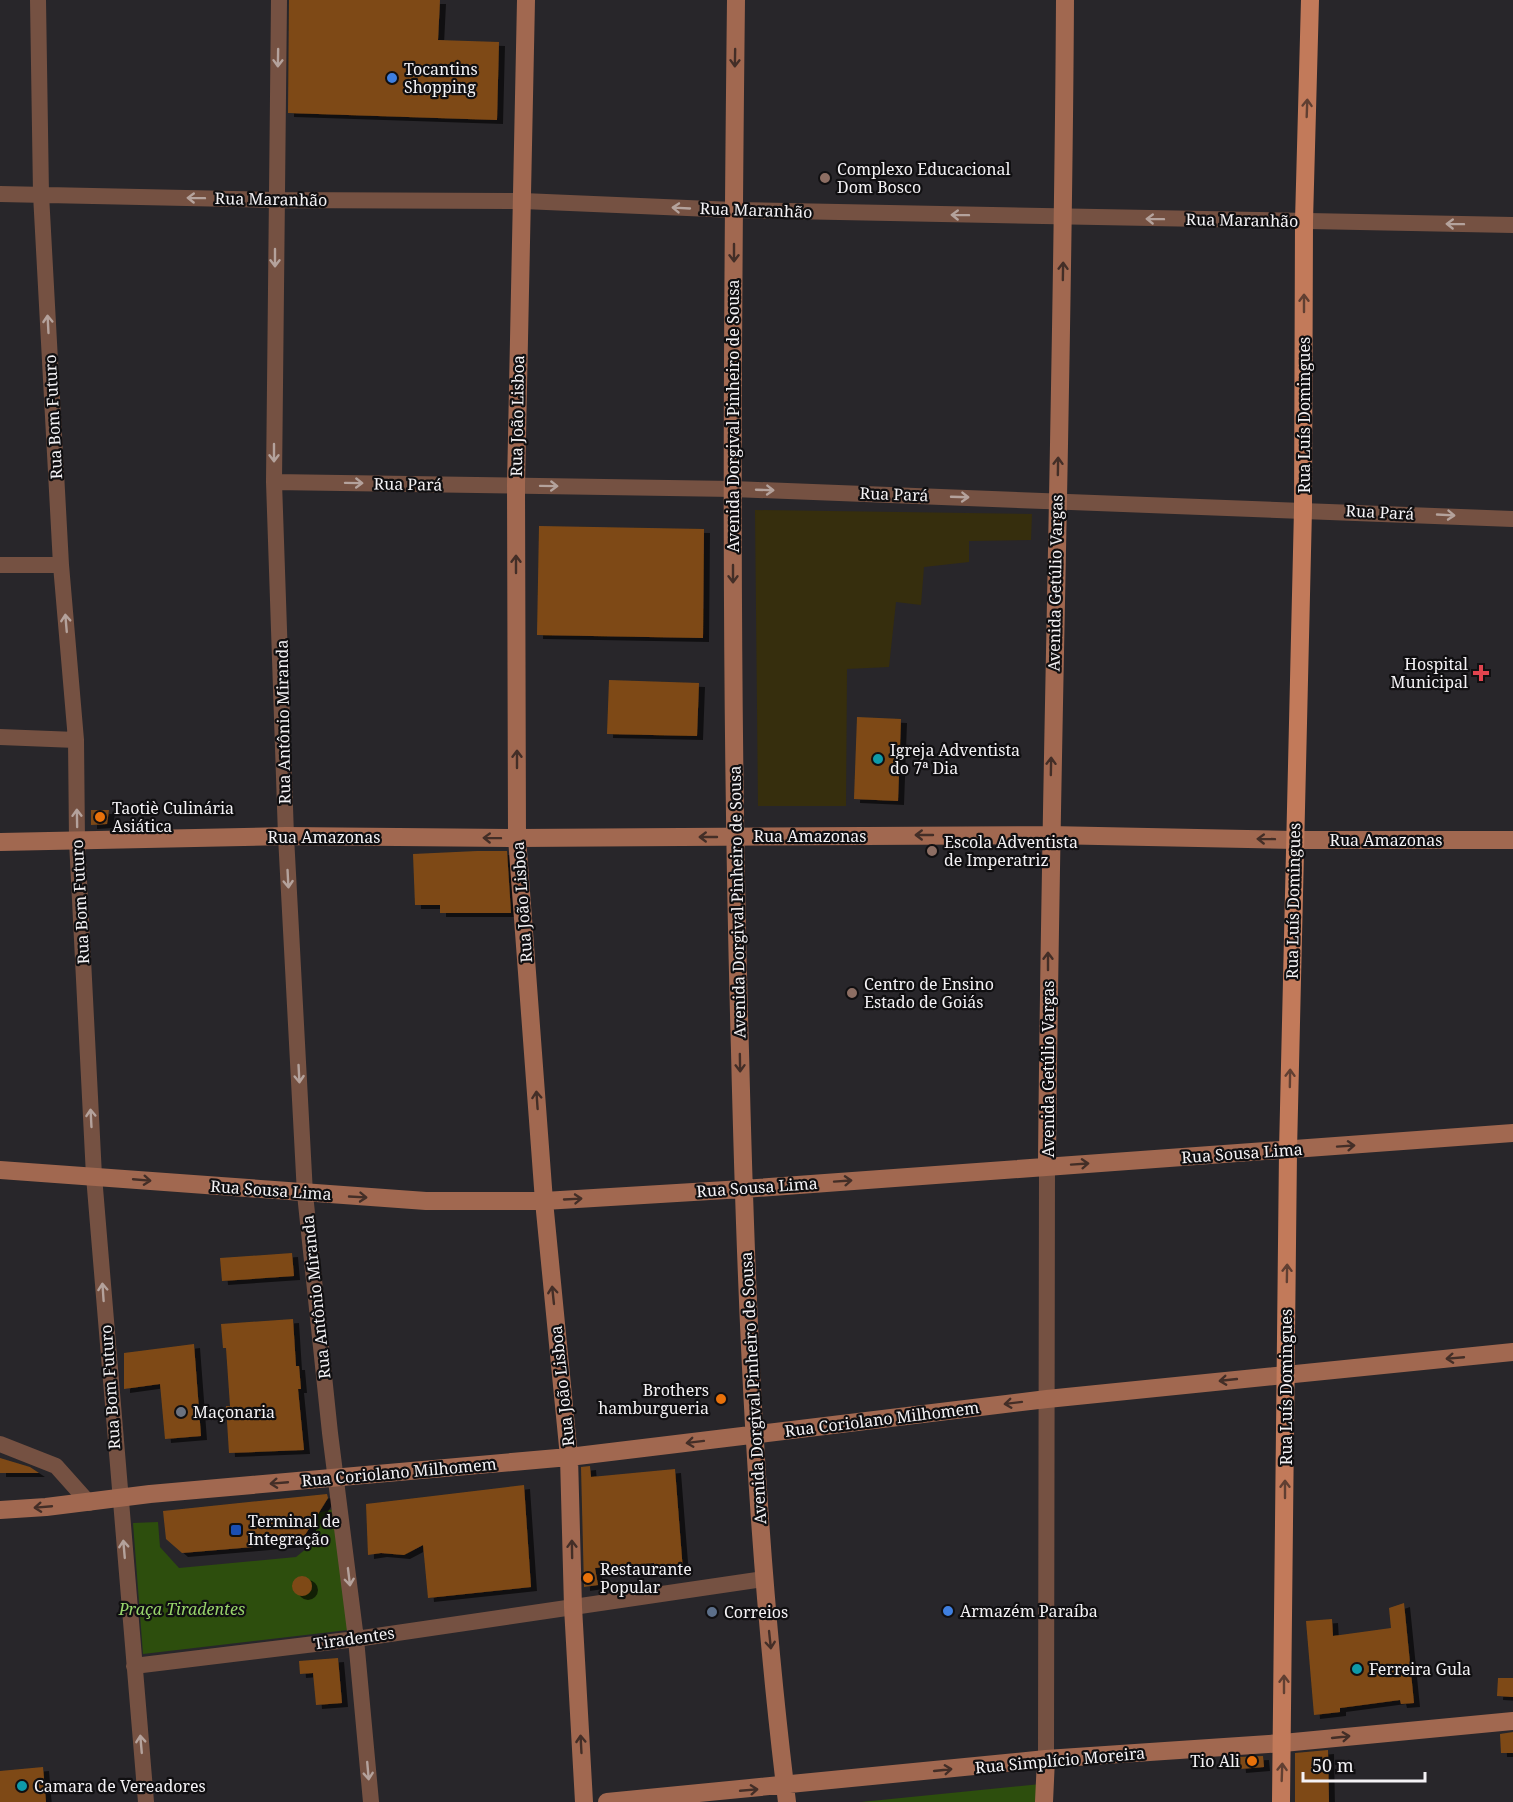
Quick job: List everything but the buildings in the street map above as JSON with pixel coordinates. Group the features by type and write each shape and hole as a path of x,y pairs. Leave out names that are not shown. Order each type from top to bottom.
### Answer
{"main road":[{"name":"Rua Luís Domingues","path":"1281,1802 1288,1151 1304,509 1304,221 1310,0"}],"street":[{"name":"Rua Bom Futuro","path":"38,0 41,194 61,565 76,740 77,841 94,1176 146,1802"},
{"name":"Rua Antônio Miranda","path":"279,0 275,200 274,482 286,836 305,1194 356,1639 371,1802"},
{"name":"Rua João Lisboa","path":"526,0 516,485 517,838 544,1200 569,1457 573,1607 584,1802"},
{"name":"Avenida Dorgival Pinheiro de Sousa","path":"736,0 733,489 734,836 743,1189 753,1435 764,1579 786,1794"},
{"name":"Avenida Getúlio Vargas","path":"1047,1166 1049,835 1064,218 1065,0"},
{"name":"Rua Maranhão","path":"0,194 275,200 523,201 734,210 1513,225"},
{"name":"Rua Pará","path":"274,482 733,489 1304,509 1513,519"},
{"path":"0,565 61,565"},
{"path":"0,737 76,740"},
{"name":"Rua Amazonas","path":"0,842 286,836 517,838 1049,835 1294,840 1513,840"},
{"name":"Rua Sousa Lima","path":"0,1170 305,1194 426,1201 544,1200 743,1189 1513,1133"},
{"path":"1044,1802 1047,1166"},
{"name":"Rua Coriolano Milhomem","path":"0,1510 569,1457 1047,1399 1513,1352"},
{"path":"0,1444 56,1466 89,1503"},
{"name":"Tiradentes","path":"135,1666 356,1639 764,1579"},
{"name":"Rua Simplício Moreira","path":"607,1802 786,1794 1046,1759 1283,1743 1513,1721"}],"green space":[{"name":"Praça Tiradentes","path":"341,1507 348,1630 143,1654 133,1523 158,1522 160,1547 179,1568 296,1557 317,1540 314,1514"},
{"path":"1041,1784 1040,1802 861,1802"}],"sand":[{"path":"755,510 1032,514 1031,540 969,541 969,562 924,567 921,605 896,602 889,667 847,669 846,806 758,806"}],"place":[{"name":"Tocantins Shopping","path":"392,78"},
{"name":"Complexo Educacional Dom Bosco","path":"825,178"},
{"name":"Hospital Municipal","path":"1481,673"},
{"name":"Igreja Adventista do 7ª Dia","path":"878,759"},
{"name":"Taotiè Culinária Asiática","path":"100,817"},
{"name":"Escola Adventista de Imperatriz","path":"932,851"},
{"name":"Centro de Ensino Estado de Goiás","path":"852,993"},
{"name":"Brothers hamburgueria","path":"721,1399"},
{"name":"Maçonaria","path":"181,1412"},
{"name":"Terminal de Integração","path":"236,1530"},
{"name":"Restaurante Popular","path":"588,1578"},
{"name":"Armazém Paraíba","path":"948,1611"},
{"name":"Correios","path":"712,1612"},
{"name":"Ferreira Gula","path":"1357,1669"},
{"name":"Tio Ali","path":"1252,1761"},
{"name":"Camara de Vereadores","path":"22,1786"}]}
